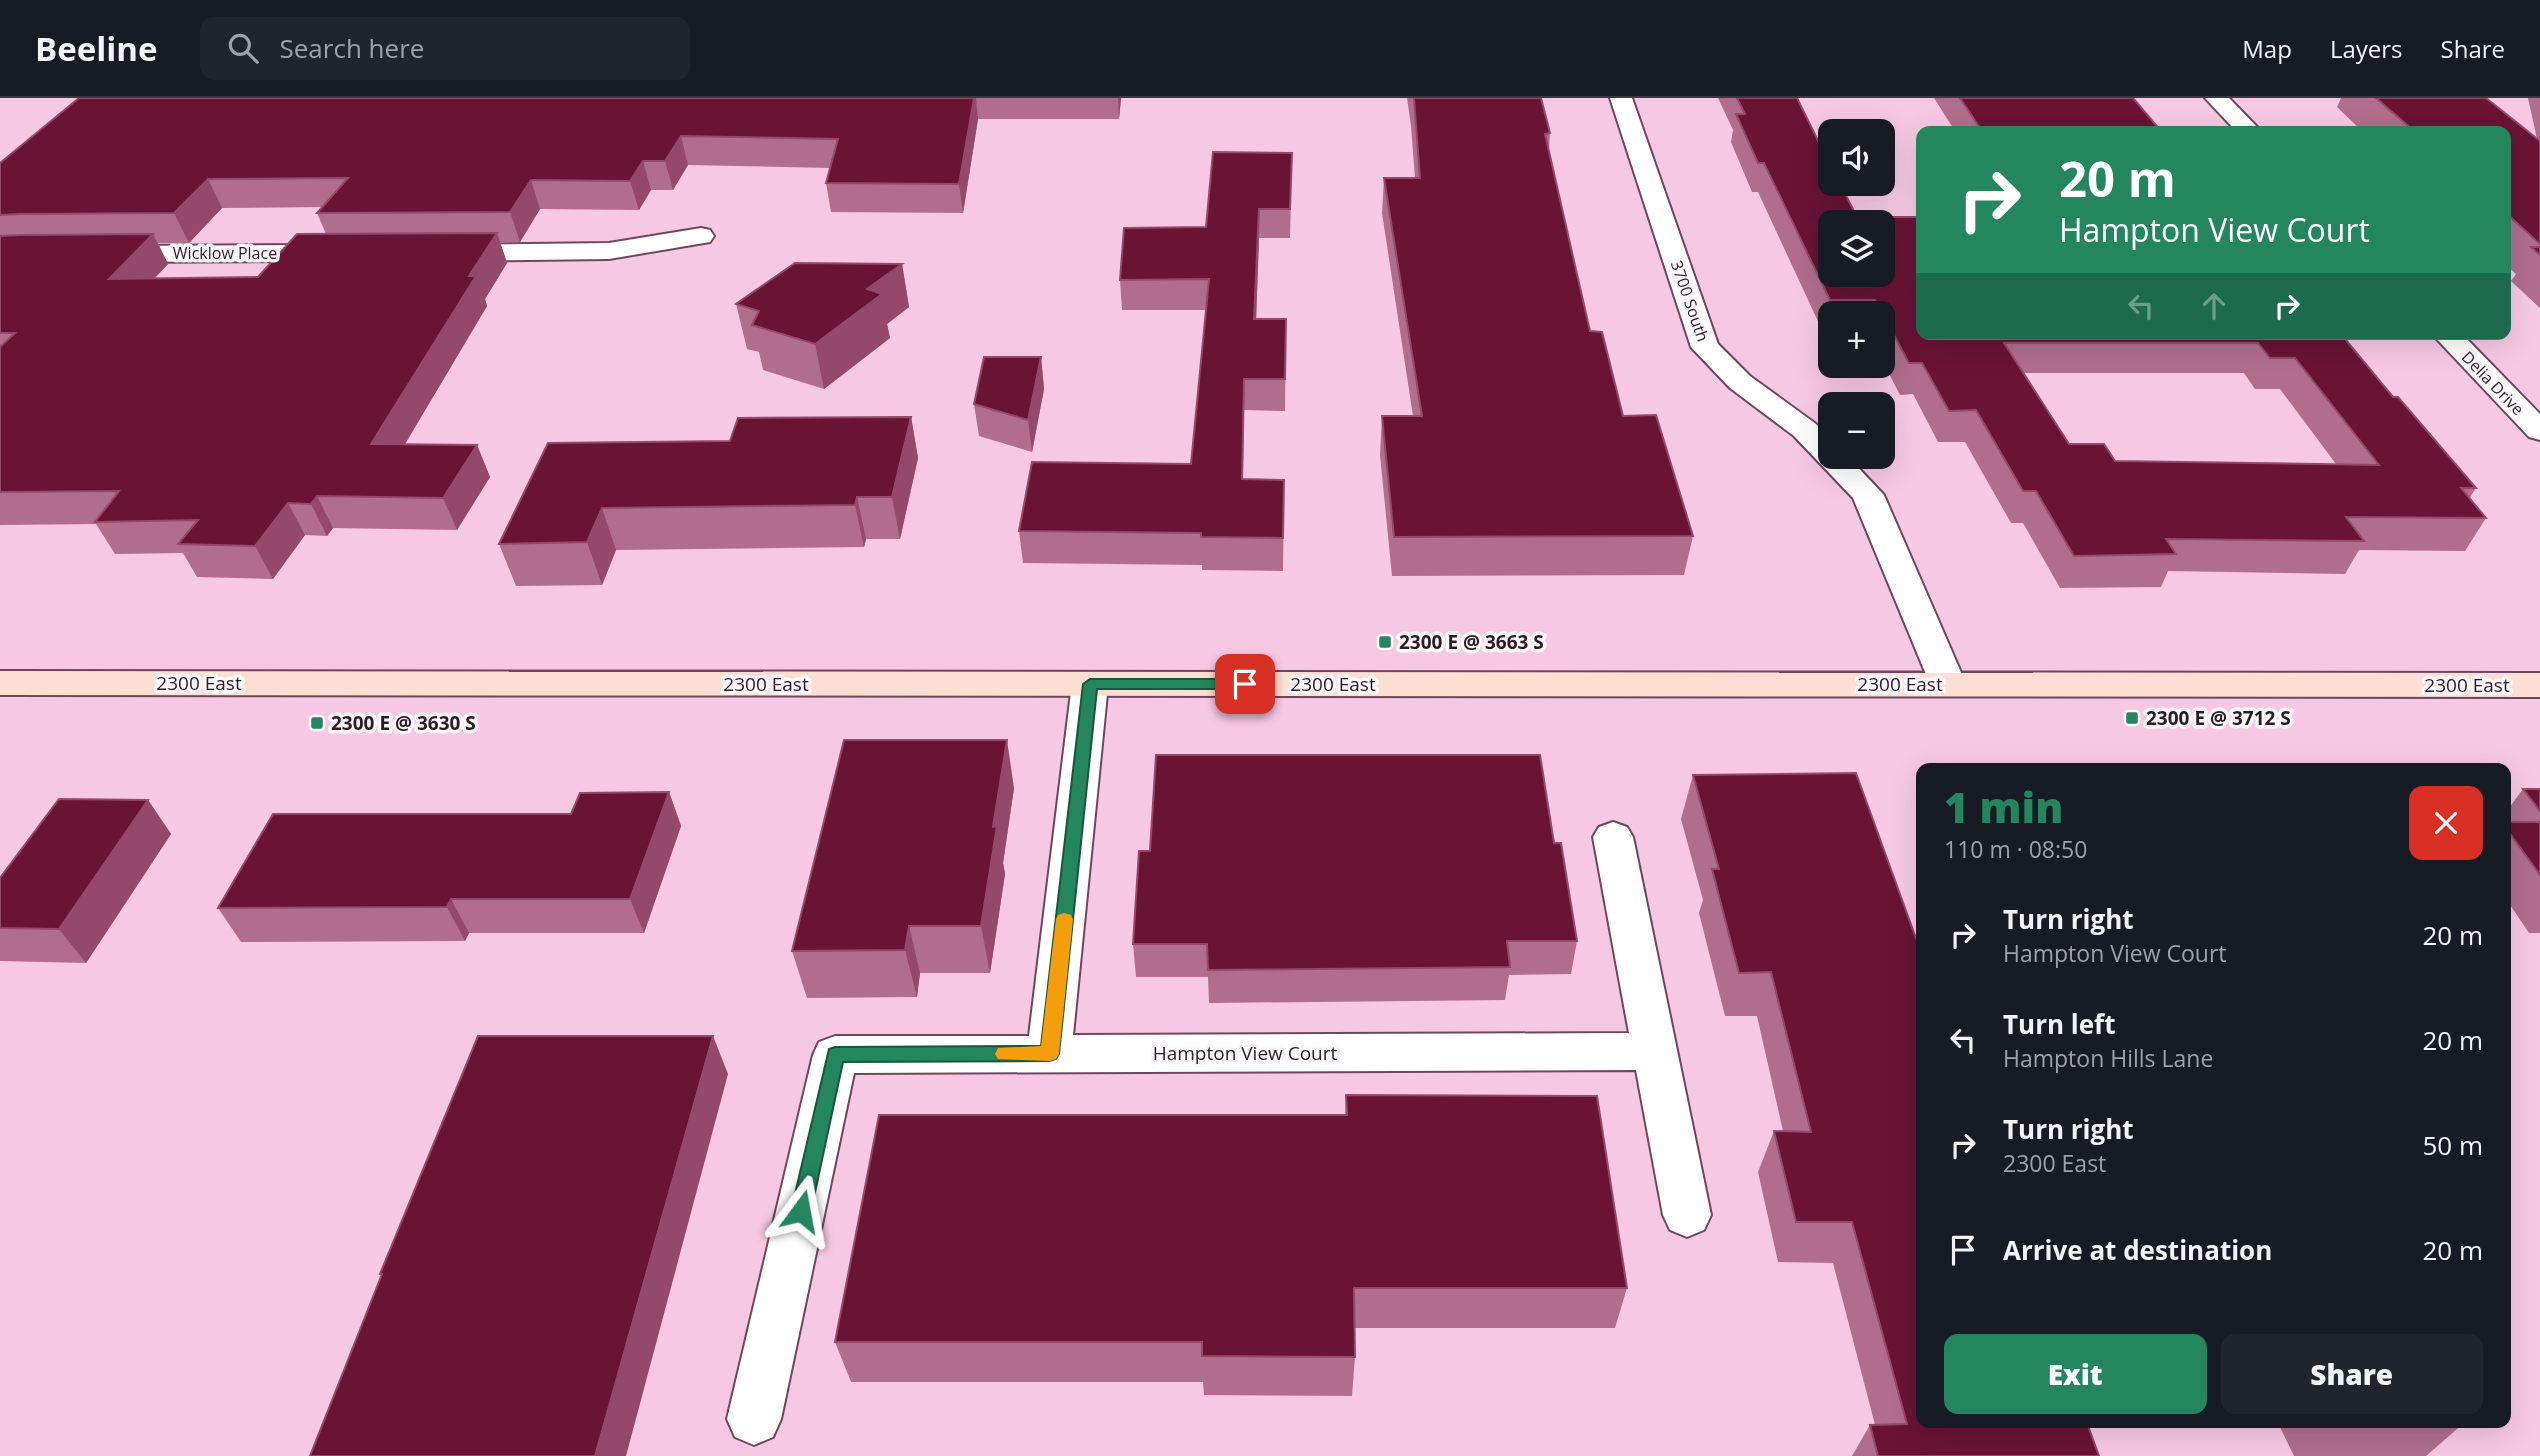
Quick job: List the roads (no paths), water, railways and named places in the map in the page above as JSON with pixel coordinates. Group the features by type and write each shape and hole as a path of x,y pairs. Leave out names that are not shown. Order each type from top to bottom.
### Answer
{"main road":[{"name":"2300 East","path":"0,683 2540,685"}],"street":[{"name":"3700 South","path":"1621,98 1705,347 1740,382 1805,430 1818,443"},
{"path":"2217,98 2244,126"},
{"path":"426,253 601,252 701,236"},
{"name":"Wicklow Place","path":"79,254 356,253"},
{"name":"Delia Drive","path":"2452,340 2540,431"},
{"name":"3700 South","path":"1843,469 1868,495 1948,684"},
{"path":"1049,1054 1090,684"},
{"path":"1613,836 1687,1215"},
{"name":"Hampton View Court","path":"754,1419 835,1055 1654,1051"}],"place":[{"name":"2300 E @ 3663 S","path":"1385,642"},
{"name":"2300 E @ 3712 S","path":"2132,718"},
{"name":"2300 E @ 3630 S","path":"317,723"}]}
